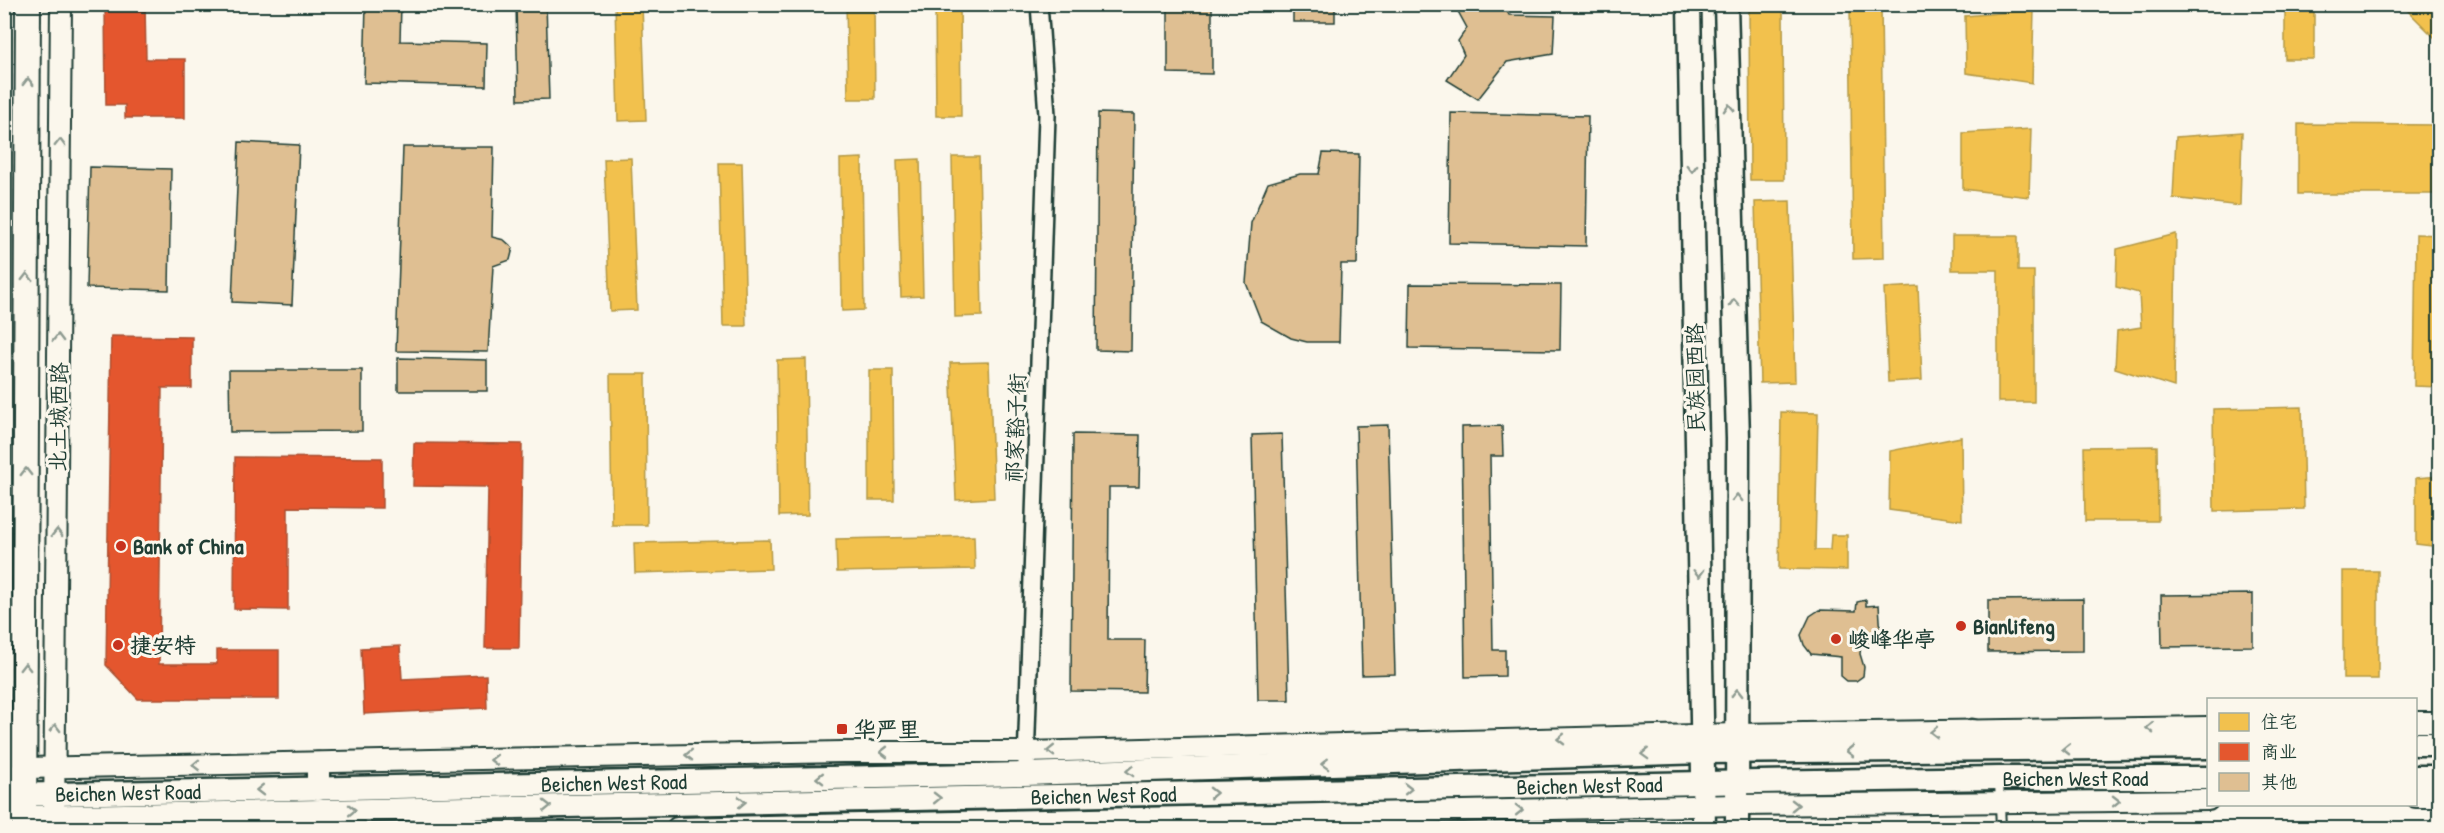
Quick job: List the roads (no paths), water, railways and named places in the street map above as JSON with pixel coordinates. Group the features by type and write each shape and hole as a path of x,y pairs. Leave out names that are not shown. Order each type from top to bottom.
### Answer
{"main road":[{"name":"北土城西路","path":"13,808 25,768 28,4"},
{"name":"民族园西路","path":"1689,4 1704,828"},
{"name":"民族园西路","path":"1726,4 1738,439 1737,828"},
{"path":"1972,731 2032,750"},
{"name":"Beichen West Road","path":"54,813 318,789 1025,774 1704,743 2032,750 2207,747"},
{"path":"2417,744 2439,744"},
{"path":"318,764 318,789"},
{"name":"Beichen West Road","path":"13,808 54,813 1999,778 2207,778"}],"street":[{"name":"北土城西路","path":"54,813 61,4"},
{"name":"祁家豁子街","path":"1025,774 1047,115 1039,4"},
{"path":"2417,722 2439,722"},
{"name":"Beichen West Road","path":"1737,743 1972,731 2207,727"},
{"name":"Beichen West Road","path":"25,768 318,764 830,752 1026,752 1704,743"},
{"path":"976,825 987,797 1025,774"},
{"path":"2422,782 2439,797"},
{"name":"Beichen West Road","path":"677,828 976,825 1737,805 2207,800"}],"lane":[{"path":"1999,778 2001,828"}],"place":[{"name":"Bank of China","path":"121,546"},
{"name":"Bianlifeng","path":"1961,626"},
{"name":"峻峰华亭","path":"1836,639"},
{"name":"捷安特","path":"118,645"},
{"name":"华严里","path":"842,729"}]}
